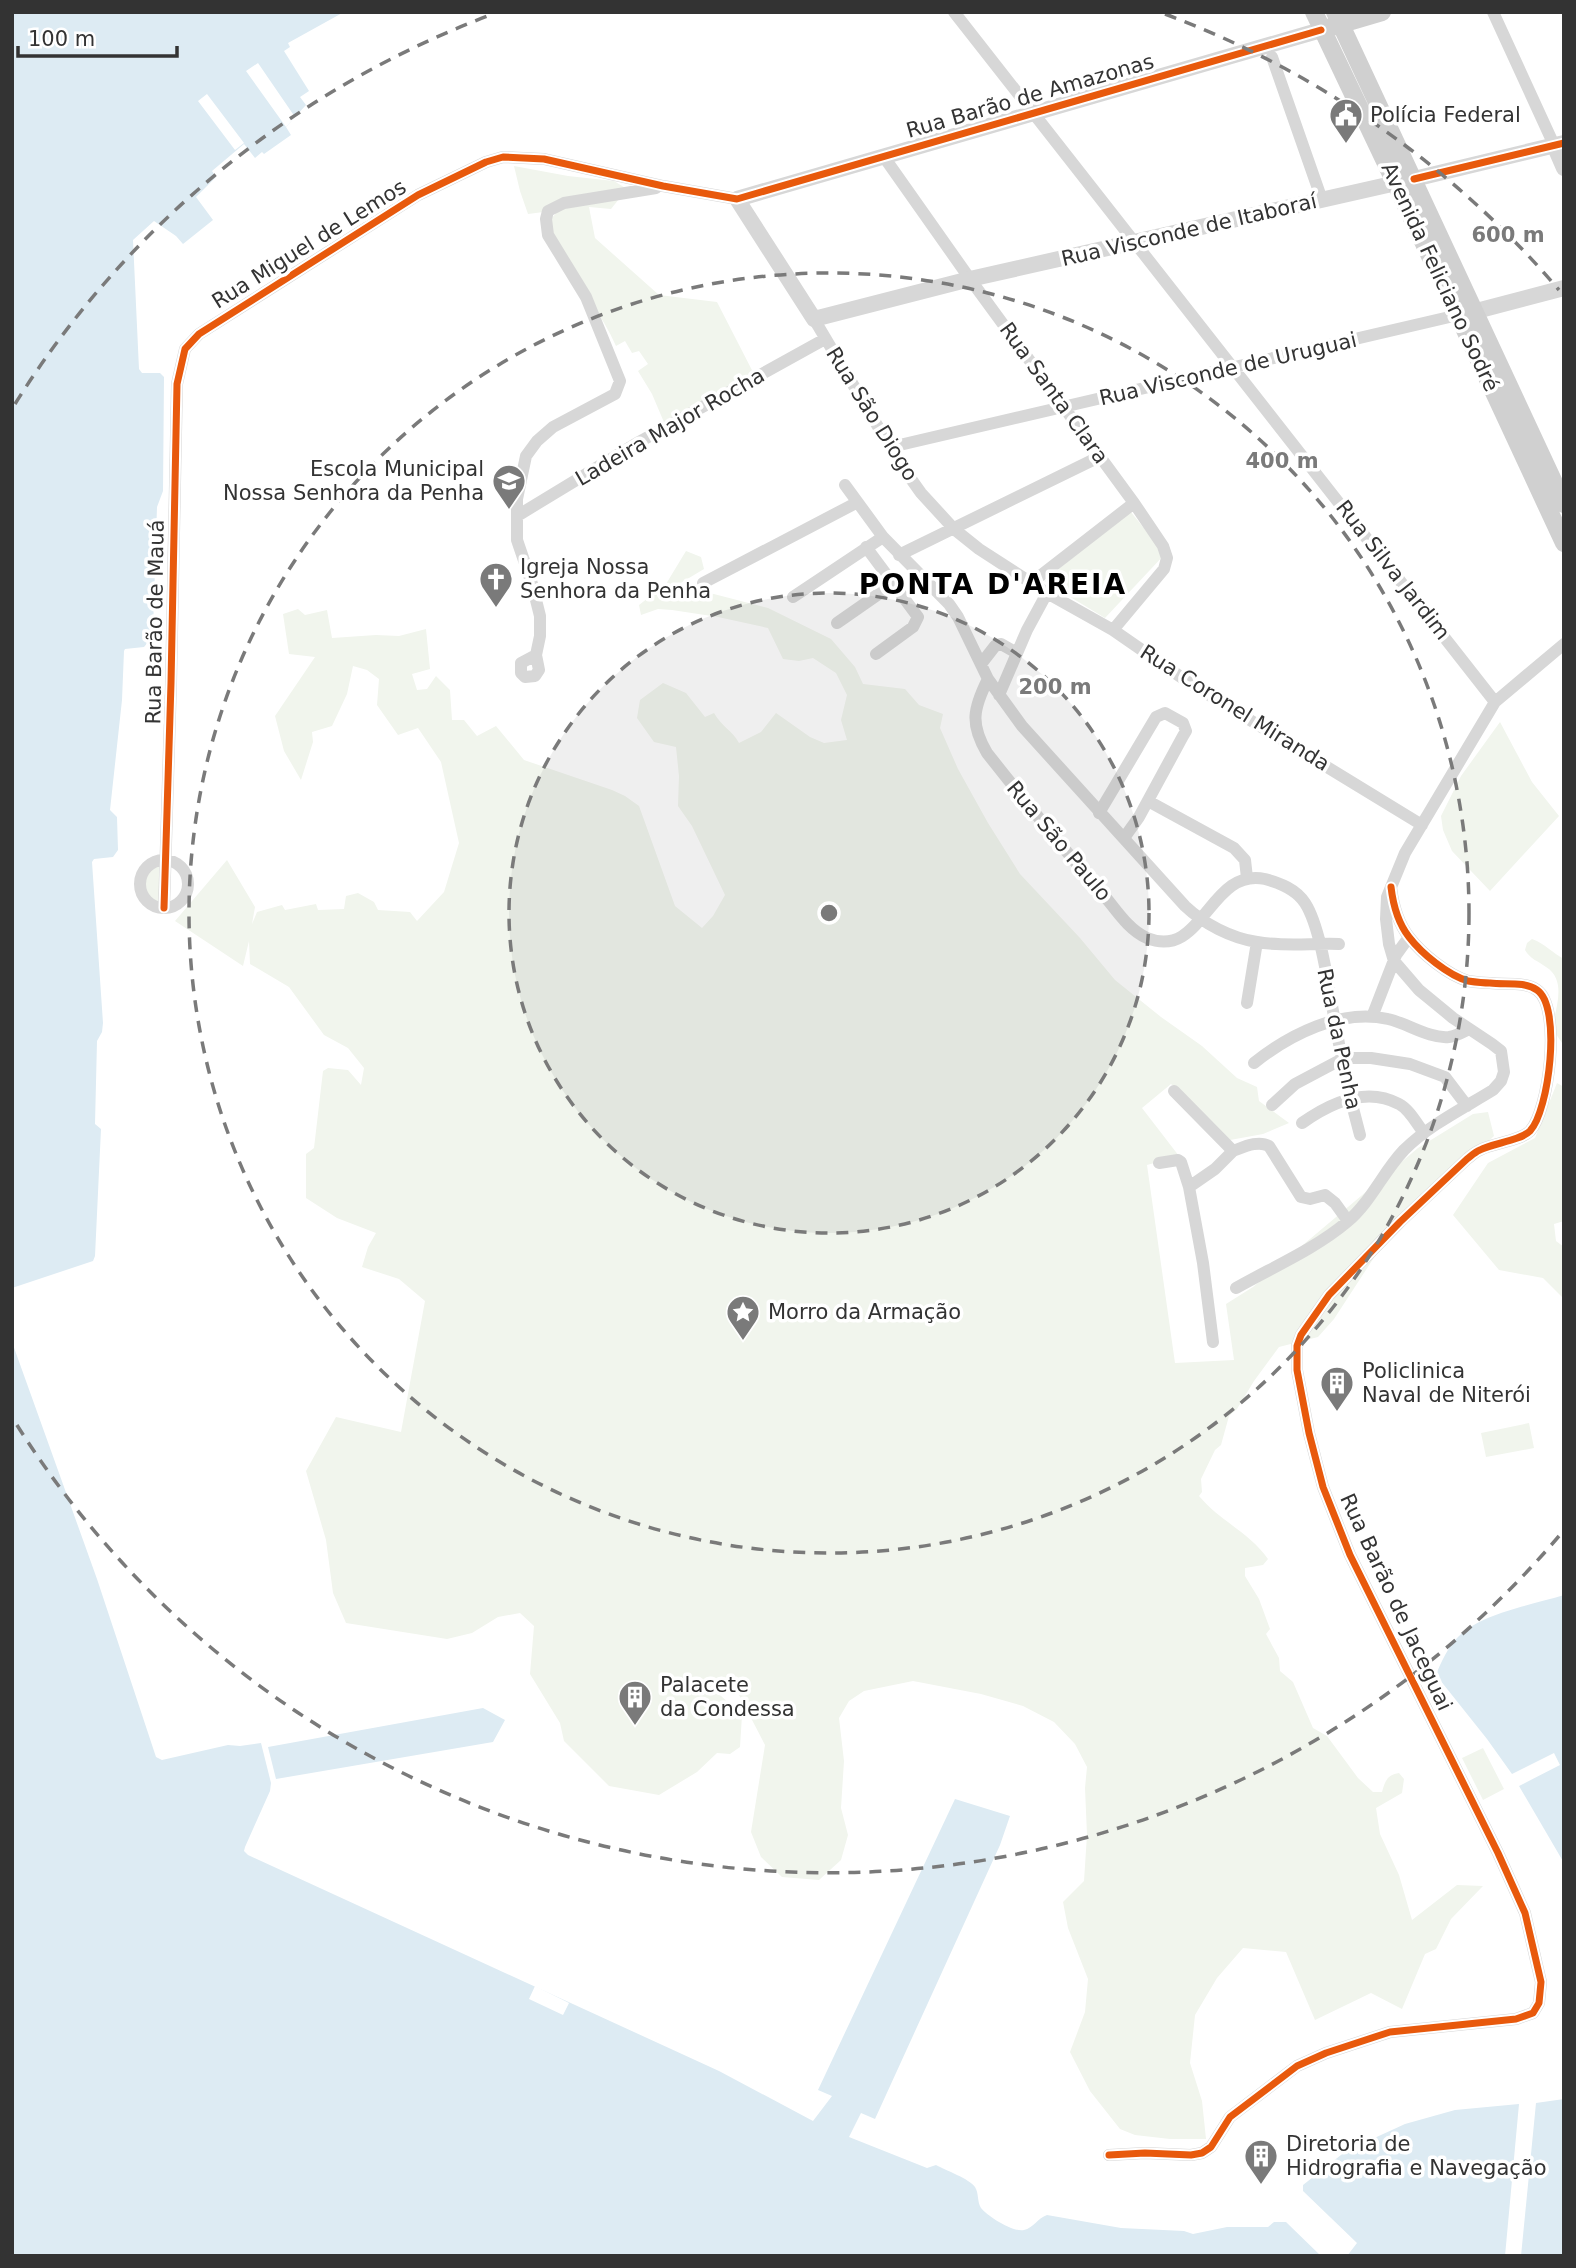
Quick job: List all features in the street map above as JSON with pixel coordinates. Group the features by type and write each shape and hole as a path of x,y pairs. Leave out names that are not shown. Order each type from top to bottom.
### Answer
{"main road":[{"name":"Avenida Feliciano Sodré","path":"1314,12 1321,30 1405,181"},
{"name":"Rua Barão de Amazonas","path":"1321,30 1338,18 1382,12"},
{"name":"Avenida Feliciano Sodré","path":"1338,18 1405,181 1466,314 1564,543"},
{"name":"Avenida Feliciano Sodré","path":"1466,314 1564,504"}],"street":[{"name":"Rua Silva Jardim","path":"954,12 1495,702"},
{"path":"1493,12 1559,144 1564,168"},
{"name":"Rua Barão de Amazonas","path":"737,199 1321,30"},
{"path":"1272,57 1322,200"},
{"name":"Rua Visconde de Itaboraí","path":"814,319 970,279 1559,144"},
{"name":"Rua Santa Clara","path":"884,157 1158,539 1167,558 1164,569 1113,630"},
{"name":"Rua Miguel de Lemos","path":"177,384 185,349 200,334 418,195 486,162 503,158 544,159 663,186 737,199"},
{"path":"537,650 540,616 517,540 520,480 526,456 553,426 615,394 620,382 586,297 548,235 545,219 548,211 564,203 663,186"},
{"name":"Rua São Diogo","path":"737,199 920,493 954,529 979,549 1046,593"},
{"name":"Rua Visconde de Uruguai","path":"891,447 1234,369 1564,288"},
{"name":"Ladeira Major Rocha","path":"517,516 639,442 825,339"},
{"name":"Rua Barão de Mauá","path":"164,908 177,384"},
{"path":"899,555 1101,456"},
{"path":"845,485 883,537 949,604 988,679 1022,726 1170,891 1200,920 1257,942 1339,944"},
{"path":"703,583 856,503"},
{"path":"1031,583 1134,503"},
{"path":"793,597 883,537"},
{"path":"866,547 916,613 917,622 876,654"},
{"path":"837,623 892,584"},
{"path":"999,695 1046,593"},
{"name":"Rua Coronel Miranda","path":"1046,593 1113,630 1191,684 1422,825"},
{"path":"981,664 995,646 1001,644 1017,653"},
{"path":"1236,1288 1348,1221 1370,1198 1404,1151 1424,1133 1493,1090 1501,1082 1504,1072 1501,1051 1453,1018 1419,990 1394,961 1386,919 1387,897 1396,872 1422,825 1495,702 1564,644"},
{"name":"Rua São Paulo","path":"988,679 976,706 974,719 977,736 987,753 1066,852 1130,926 1147,937 1172,941 1184,937 1200,920"},
{"path":"1099,813 1156,717 1162,712 1183,723 1185,730 1139,817 1124,838"},
{"path":"1148,800 1234,848 1245,860 1247,878 1224,892 1200,920"},
{"path":"164,860 184,870 188,885 184,899 164,908 149,902 141,888 144,872 149,866 164,860"},
{"name":"Rua da Penha","path":"1247,878 1261,878 1295,892 1305,903 1313,919 1360,1135"},
{"name":"Rua Barão de Jaceguai","path":"1109,2155 1202,2153 1211,2147 1230,2117 1297,2066 1326,2053 1390,2032 1516,2019 1532,2013 1539,2003 1541,1982 1525,1913 1350,1555 1323,1487 1298,1381 1297,1346 1301,1335 1329,1295 1400,1222 1467,1159 1479,1150 1524,1135 1531,1130 1541,1107 1551,1050 1546,999 1534,988 1524,984 1469,981 1452,975 1409,937 1396,911 1391,887"},
{"path":"1372,1017 1394,961 1409,937"},
{"path":"1247,1003 1257,942"},
{"path":"1254,1063 1295,1035 1335,1022 1372,1017 1387,1019 1446,1037 1469,1029"},
{"path":"1272,1105 1295,1084 1344,1058 1371,1058 1410,1064 1445,1077 1467,1106"},
{"path":"1174,1091 1233,1151"},
{"path":"1302,1124 1321,1110 1350,1098 1377,1096 1402,1104 1424,1133"},
{"path":"1189,1187 1233,1151 1264,1143 1269,1146 1301,1197 1330,1197 1348,1221"},
{"path":"1159,1163 1178,1160 1181,1162 1189,1187 1203,1263 1213,1342"}],"shaded area":[{"path":"12,12 344,12 288,43 290,47 284,51 309,91 300,97 306,105 286,127 291,135 264,154 262,152 255,158 244,144 212,171 216,177 196,197 213,220 183,244 154,221 133,240 139,369 142,373 160,373 164,377 163,491 157,507 153,631 144,647 124,651 122,700 110,810 117,817 118,850 113,857 94,859 92,862 103,1023 97,1041 95,1124 101,1129 95,1256 93,1261 12,1288"},
{"path":"514,166 614,181 627,189 611,209 589,207 595,238 659,295 717,302 756,378 666,427 652,394 638,371 648,364 639,351 632,353 625,341 616,346 561,253 550,220 559,210 528,214"},
{"path":"1130,511 1165,554 1105,618 1044,581"},
{"path":"686,551 701,557 704,569 679,584 689,600 710,593 768,608 831,639 855,667 863,684 905,689 919,705 943,714 940,728 958,769 1020,874 1115,980 1202,1046 1237,1078 1257,1087 1259,1101 1289,1123 1263,1134 1230,1140 1171,1084 1142,1108 1179,1156 1147,1165 1175,1363 1234,1360 1226,1304 1253,1287 1418,1148 1473,1114 1488,1112 1494,1136 1390,1233 1334,1319 1318,1337 1279,1347 1237,1409 1229,1416 1221,1445 1215,1450 1201,1479 1202,1492 1199,1496 1253,1542 1268,1559 1263,1565 1245,1568 1245,1576 1259,1599 1270,1629 1266,1634 1279,1658 1280,1671 1293,1682 1313,1728 1327,1736 1358,1778 1373,1792 1382,1792 1392,1775 1399,1773 1404,1779 1402,1793 1376,1808 1380,1834 1399,1875 1412,1920 1457,1885 1483,1886 1451,1919 1436,1949 1425,1954 1402,2009 1371,1993 1315,2020 1286,1952 1243,1948 1217,1978 1195,2015 1190,2063 1202,2101 1206,2139 1135,2135 1120,2129 1090,2091 1070,2052 1085,2012 1088,1979 1068,1928 1063,1902 1084,1881 1087,1767 1075,1744 1054,1722 1023,1706 981,1694 913,1681 864,1691 849,1701 839,1718 844,1761 841,1808 848,1835 841,1860 819,1880 782,1877 761,1857 751,1832 765,1745 737,1691 709,1685 742,1715 740,1747 730,1754 717,1753 697,1772 659,1795 609,1786 564,1741 560,1723 530,1674 534,1626 520,1613 498,1617 472,1633 447,1639 346,1623 333,1593 326,1540 306,1471 336,1417 401,1432 425,1301 399,1279 362,1267 376,1233 337,1218 306,1198 306,1154 314,1148 323,1071 328,1068 348,1070 361,1085 364,1068 348,1048 324,1035 289,987 250,964 249,941 243,966 175,921 227,860 255,907 252,924 257,912 282,905 285,910 316,904 318,910 344,909 346,896 358,893 374,902 378,910 410,912 417,921 444,892 459,843 441,762 418,728 398,735 377,705 379,679 367,670 353,666 347,694 332,726 312,732 313,742 301,780 284,751 275,716 315,657 289,654 283,614 298,609 305,615 327,610 332,638 399,636 426,629 430,669 412,674 417,690 427,689 436,676 450,690 452,720 464,720 477,736 496,726 524,760 612,790 639,806 675,906 702,928 713,916 725,895 692,826 678,806 676,747 654,742 637,718 640,700 663,683 686,693 705,717 714,713 739,743 761,732 776,713 810,737 824,743 847,740 841,720 847,695 836,673 813,658 799,661 783,659 768,628 672,610 658,609 641,615 639,605 666,584"},
{"path":"1500,722 1532,782 1559,816 1490,891 1452,851 1443,830 1441,816 1461,776"},
{"path":"162,863 162,906 147,897 143,879 150,867"},
{"path":"1532,939 1564,959 1564,1046 1552,1028 1558,995 1556,979 1525,950"},
{"path":"1557,1083 1564,1087 1564,1221 1554,1224 1556,1241 1564,1247 1564,1299 1543,1278 1499,1270 1453,1215 1488,1163 1535,1138"},
{"path":"12,1342 97,1579 156,1757 162,1760 228,1745 261,1743 271,1783 245,1847 244,1851 248,1855 719,2071 813,2121 832,2096 818,2090 955,1799 1010,1816 1000,1845 875,2119 861,2113 849,2137 927,2168 936,2165 963,2178 975,2187 984,2211 1014,2229 1027,2229 1047,2215 1121,2228 1184,2231 1193,2234 1227,2227 1268,2227 1274,2222 1286,2222 1321,2256 12,2256"},
{"path":"1529,1423 1534,1448 1486,1457 1481,1433"},
{"path":"1564,1595 1564,1863 1519,1786 1560,1765 1554,1753 1512,1774 1436,1675 1451,1645 1468,1629 1493,1616"},
{"path":"483,1708 505,1720 493,1742 276,1779 268,1747"},
{"path":"1483,1748 1504,1789 1483,1800 1462,1758"},
{"path":"1564,2099 1564,2256 1521,2256 1536,2103"},
{"path":"1519,2104 1505,2256 1347,2256 1357,2243 1303,2191 1303,2185 1346,2151 1405,2124 1455,2110"}],"pier":[{"path":"258,63 295,117 286,127 246,71"},
{"path":"207,94 244,143 235,150 198,101"},
{"path":"535,1986 569,2003 563,2015 529,1999"}],"cycle path":[{"path":"164,908 177,384 185,349 199,334 418,195 486,162 503,157 544,159 663,186 737,199 1321,30"},
{"path":"1414,179 1564,143"},
{"path":"1109,2155 1202,2153 1211,2147 1230,2117 1297,2066 1326,2053 1390,2032 1516,2019 1533,2013 1539,2003 1541,1982 1525,1913 1350,1555 1323,1487 1297,1370 1297,1346 1301,1335 1329,1295 1400,1222 1467,1159 1480,1150 1530,1131 1543,1103 1551,1037 1545,1000 1532,987 1468,981 1444,969 1414,944 1405,932 1391,887"}],"place":[{"name":"Polícia Federal","path":"1346,145"},
{"name":"Escola Municipal Nossa Senhora da Penha","path":"509,511"},
{"name":"Igreja Nossa Senhora da Penha","path":"496,609"},
{"name":"Morro da Armação","path":"743,1342"},
{"name":"Policlinica Naval de Niterói","path":"1337,1413"},
{"name":"Palacete da Condessa","path":"635,1727"},
{"name":"Diretoria de Hidrografia e Navegação","path":"1261,2186"}],"district":[{"name":"PONTA D'AREIA","path":"993,584"}]}
